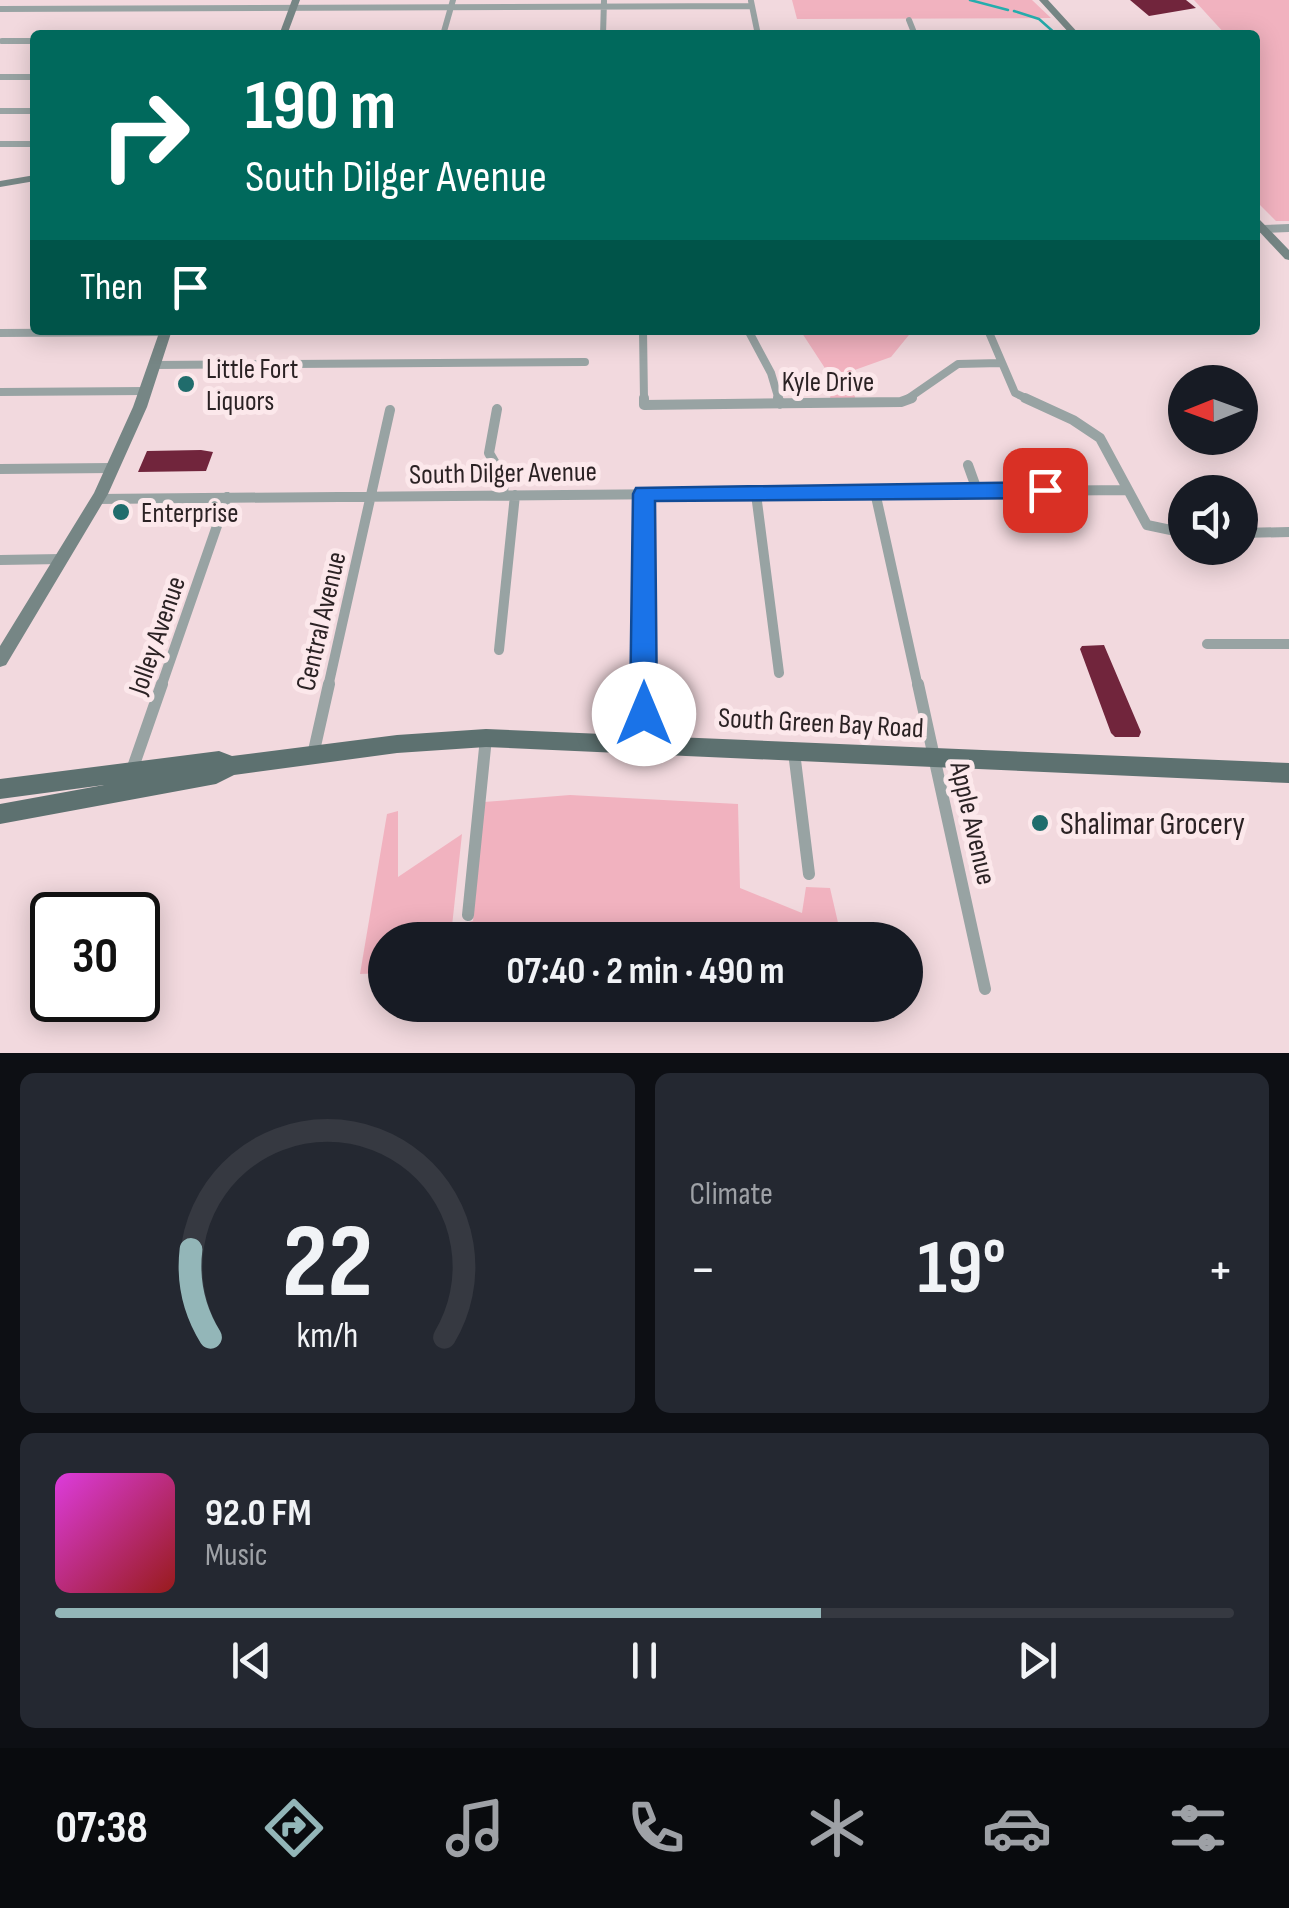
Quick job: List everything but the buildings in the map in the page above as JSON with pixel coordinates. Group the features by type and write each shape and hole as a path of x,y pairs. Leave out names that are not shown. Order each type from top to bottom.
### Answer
{"main road":[{"path":"1043,0 1071,30"},
{"path":"285,30 295,4"},
{"path":"0,184 30,179"},
{"path":"1260,227 1289,257"},
{"path":"0,660 98,499 146,391 165,335"},
{"name":"South Green Bay Road","path":"0,789 216,774 231,766 313,755 486,738 1289,773"},
{"name":"South Green Bay Road","path":"0,814 129,779"}],"street":[{"path":"150,9 157,0"},
{"path":"603,30 604,3"},
{"path":"0,10 295,4 751,3 757,30"},
{"path":"444,30 452,4"},
{"path":"908,20 913,30"},
{"path":"1,43 16,27"},
{"path":"1,43 30,41"},
{"path":"0,77 30,77"},
{"path":"0,111 30,111"},
{"path":"0,144 30,144"},
{"path":"1260,225 1289,228"},
{"path":"0,333 30,333"},
{"name":"Kyle Drive","path":"643,335 642,407 901,402 918,395 958,364 1000,364"},
{"path":"751,335 771,372 780,404"},
{"path":"990,335 1015,393 1073,420 1100,438 1147,526 1168,532"},
{"path":"155,365 585,362"},
{"path":"0,392 146,391"},
{"path":"496,409 489,453 509,495 498,650"},
{"name":"Central Avenue","path":"313,755 390,410"},
{"path":"968,465 977,490"},
{"path":"0,469 112,468"},
{"name":"South Dilger Avenue","path":"98,499 1127,490"},
{"name":"Apple Avenue","path":"875,492 985,990"},
{"path":"644,494 644,714"},
{"path":"756,494 780,673"},
{"name":"Jolley Avenue","path":"129,779 227,497"},
{"path":"1258,532 1289,532"},
{"path":"0,560 62,559"},
{"path":"1208,644 1289,644"},
{"path":"468,915 486,738"},
{"path":"794,751 808,874"}],"shaded area":[{"path":"792,0 1032,0 1051,18 797,19"},
{"path":"1194,0 1289,0 1289,221 1276,221 1260,205 1260,30 1221,30"},
{"path":"803,335 909,335 891,357 849,372 856,401 829,402 834,382"},
{"path":"570,795 738,804 740,888 802,913 806,887 830,888 838,922 469,922 473,921 484,802"},
{"path":"398,811 398,877 462,834 452,922 369,922 387,814"},
{"path":"368,927 368,974 360,974"}],"waterway":[{"path":"970,0 1008,10"},
{"path":"1014,11 1039,19 1051,30"}],"place":[{"name":"Little Fort Liquors","path":"186,384"},
{"name":"Enterprise","path":"121,512"},
{"name":"Shalimar Grocery","path":"1040,823"}],"route":[{"path":"644,714 644,494 1045,490"}]}
